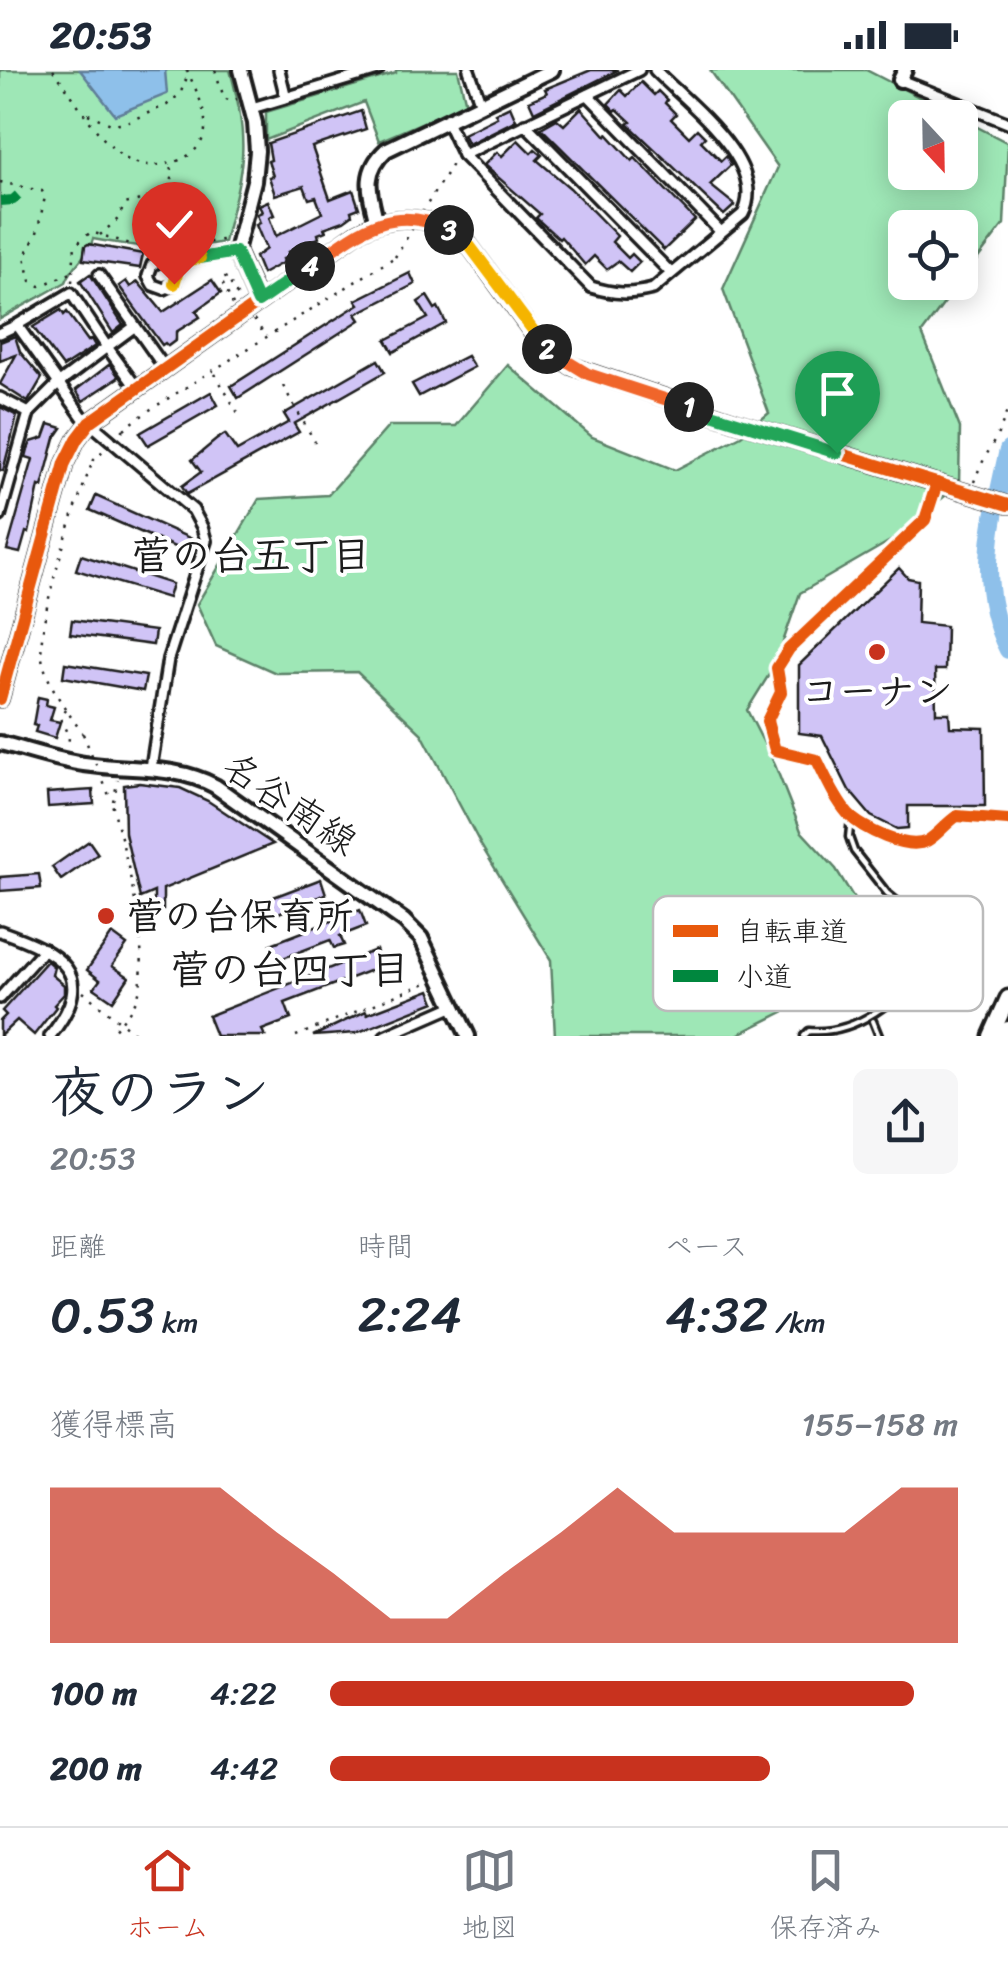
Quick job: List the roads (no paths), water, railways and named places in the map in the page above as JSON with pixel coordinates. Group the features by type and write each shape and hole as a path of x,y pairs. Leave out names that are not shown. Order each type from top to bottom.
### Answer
{"main road":[{"path":"991,1036 1008,998"},
{"path":"1005,1036 1008,1029"}],"street":[{"path":"240,70 250,102 257,151 254,181 237,245 258,302"},
{"path":"278,70 286,98"},
{"path":"250,102 286,98 378,70"},
{"path":"470,70 481,104"},
{"path":"377,223 367,184 375,160 386,150 552,70"},
{"path":"463,154 639,70"},
{"path":"447,121 463,154 592,287 614,294 635,294 652,288 744,214 750,201 748,177 736,153 655,70"},
{"path":"902,75 1008,123"},
{"path":"588,96 720,230"},
{"path":"525,124 670,272"},
{"path":"0,699 65,463 76,439 90,422 136,387 358,232 391,218 422,219 457,234 537,339 571,366 613,383 1008,505"},
{"path":"172,264 237,245"},
{"path":"100,276 164,368"},
{"path":"0,333 71,293 136,387"},
{"path":"17,325 90,422 193,510 202,527 206,542 168,659 151,768"},
{"path":"0,516 3,491 29,414 58,384 134,327"},
{"path":"0,398 29,414"},
{"path":"937,484 925,520 789,649 777,668 780,692 767,721 775,750 817,760 852,818 895,842 916,844 929,840 957,816 1008,820"},
{"name":"名谷南線","path":"0,743 88,765 151,768 194,776 215,786 404,921 421,938 468,1036"},
{"path":"0,931 44,948 66,967 73,984 70,1010 50,1036"},
{"path":"0,998 44,948"},
{"path":"385,1036 454,1006"}],"lane":[{"path":"852,818 849,837 854,851 889,896"},
{"path":"804,1036 809,1031 845,1034 873,1021 883,1011"},
{"path":"873,1021 879,1036"}],"water":[{"path":"80,70 165,70 167,94 115,115"}],"waterway":[{"path":"1008,450 992,526 989,575 998,625 1008,650"}],"place":[{"name":"コーナン","path":"877,652"},
{"name":"菅の台保育所","path":"106,916"}],"district":[{"name":"菅の台五丁目","path":"251,555"},
{"name":"菅の台四丁目","path":"290,969"}]}
